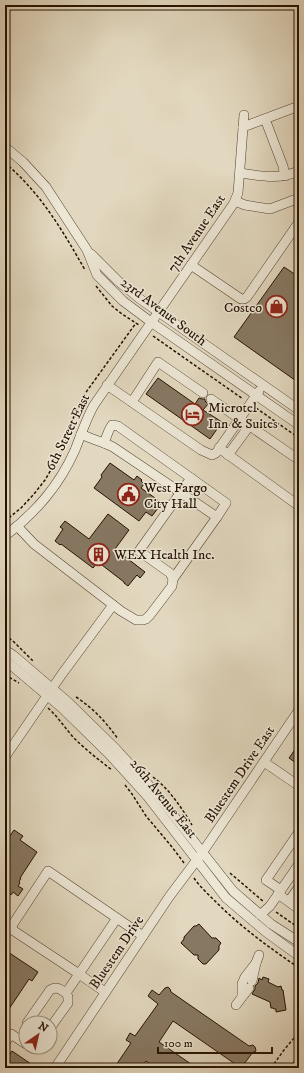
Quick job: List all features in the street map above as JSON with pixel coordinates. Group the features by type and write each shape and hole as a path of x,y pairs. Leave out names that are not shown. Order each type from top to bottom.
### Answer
{"main road":[{"path":"296,1068 299,1064"}],"street":[{"path":"243,127 299,106"},
{"name":"7th Avenue East","path":"159,312 235,201 238,193 244,115"},
{"path":"265,119 283,166 285,176"},
{"path":"5,147 23,162 46,187 87,250"},
{"path":"240,173 267,177 285,176 299,171"},
{"path":"235,201 245,205 270,209 298,202"},
{"path":"191,265 241,299 244,299 247,297 299,222"},
{"name":"23rd Avenue South","path":"87,250 118,281 140,299 299,410"},
{"name":"23rd Avenue South","path":"87,250 97,275 148,326 256,395 299,425"},
{"name":"6th Street East","path":"5,536 30,516 54,487 70,460 89,413 159,312"},
{"path":"132,402 158,362 202,393"},
{"path":"108,385 208,454 212,455 216,453 263,385"},
{"path":"211,399 299,460"},
{"path":"17,526 34,544 132,619 146,619 172,586 173,579 226,503 118,426 112,425 104,442"},
{"path":"228,455 250,425"},
{"path":"80,434 96,441 104,442 125,454 217,517"},
{"path":"219,448 298,504"},
{"path":"173,579 170,574 139,551 192,478"},
{"path":"5,757 69,664 113,605"},
{"name":"26th Avenue East","path":"5,650 13,655 50,692"},
{"name":"26th Avenue East","path":"5,660 50,692 68,702 116,749 155,792 200,857 226,898 266,932 299,956"},
{"name":"Bluestem Drive East","path":"200,857 264,762 298,715"},
{"path":"264,762 299,786"},
{"path":"299,832 266,880 299,909"},
{"name":"26th Avenue East","path":"200,857 233,891 260,915 299,942"},
{"name":"Bluestem Drive","path":"55,1068 169,897 200,857"},
{"path":"260,915 270,906 299,864"},
{"path":"105,992 14,931 12,928 13,924 48,871 143,936"},
{"path":"289,901 299,887"},
{"path":"299,895 299,902"},
{"path":"66,993 117,918"},
{"path":"236,1005 242,996 249,984 258,959 245,976 242,984 242,996"},
{"path":"32,1015 50,990 55,988 66,993 68,997 68,1003 58,1017"},
{"path":"5,1043 11,1034 16,1038 18,1035"}],"path":[{"path":"5,163 14,170 43,202 88,275"},
{"path":"96,286 112,306 122,314 136,323 148,326 299,438"},
{"path":"5,521 21,508 45,480 62,449 75,413 84,395 136,323"},
{"path":"5,675 18,683"},
{"path":"48,708 80,743 114,772"},
{"path":"123,782 146,816 172,846 184,863"},
{"path":"229,872 299,928"},
{"path":"195,880 205,892 238,923 259,940 299,968"},
{"path":"271,1068 299,1032"}],"building":[{"name":"Costco","path":"284,267 299,277 299,383 234,337"},
{"name":"Microtel Inn & Suites","path":"158,378 195,404 199,398 205,399 208,404 203,410 222,422 210,439 146,394"},
{"name":"West Fargo City Hall","path":"110,463 134,480 137,476 144,484 141,488 162,503 152,516 146,512 139,521 94,488"},
{"name":"WEX Health Inc.","path":"108,514 129,530 115,549 145,572 140,578 137,575 128,586 98,562 93,568 55,541 63,529 60,527 65,521 89,539"},
{"path":"299,744 299,765 289,758"},
{"path":"14,830 23,836 20,840 37,852 20,878 20,883 18,886 23,889 18,896 13,892 11,895 10,894 5,901 5,843"},
{"path":"199,924 212,938 216,938 221,943 219,950 206,964 203,964 198,959 198,955 194,955 181,943 184,937 194,926"},
{"path":"5,950 38,972 32,981 29,979 5,1015"},
{"path":"263,977 269,979 268,982 278,987 281,986 286,1010 276,1012 276,1009 271,1008 270,1002 252,994 259,978 262,980"},
{"path":"168,987 171,992 249,1046 253,1045 255,1047 255,1052 253,1052 241,1068 173,1021 159,1042 191,1064 188,1068 156,1068 146,1061 141,1068 114,1068 131,1043 126,1040 130,1033 135,1036 158,1004 148,996 152,990 159,995 165,988"},
{"path":"12,1051 37,1068 5,1068 5,1061"}],"place":[{"name":"Costco","path":"277,307"},
{"name":"Microtel Inn & Suites","path":"193,415"},
{"name":"West Fargo City Hall","path":"128,495"},
{"name":"WEX Health Inc.","path":"98,554"}]}
